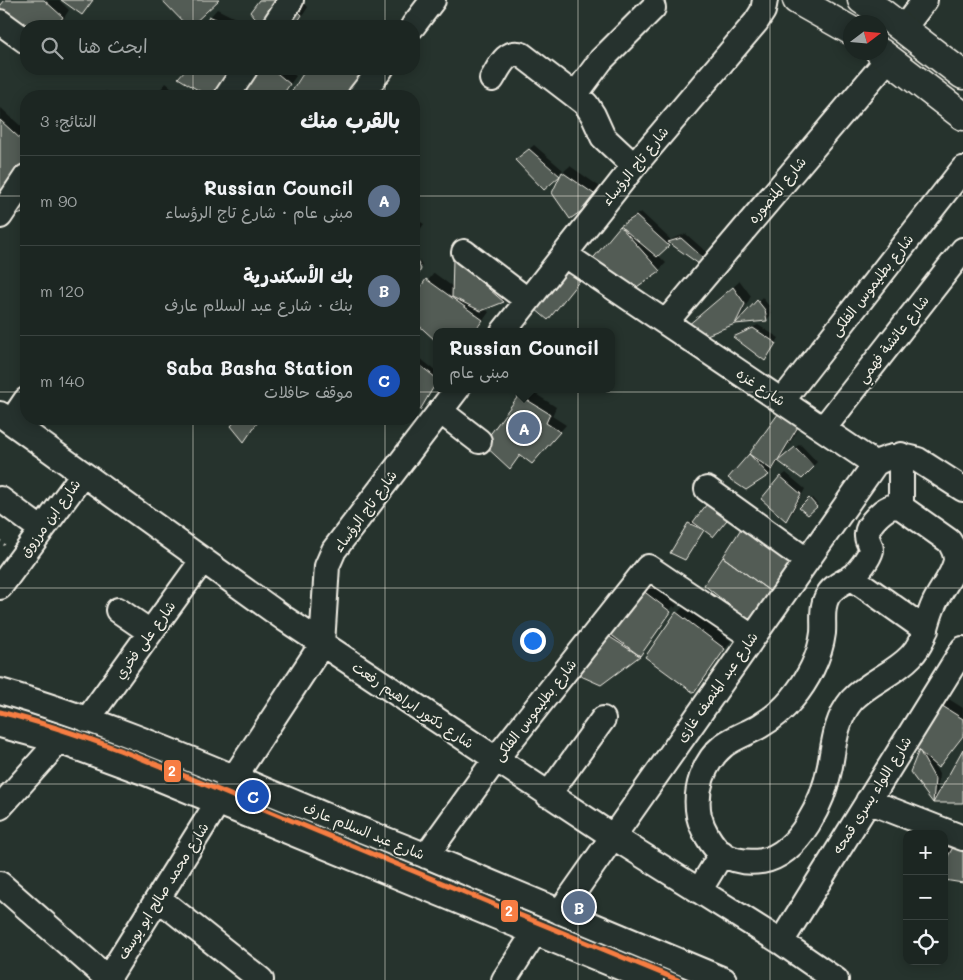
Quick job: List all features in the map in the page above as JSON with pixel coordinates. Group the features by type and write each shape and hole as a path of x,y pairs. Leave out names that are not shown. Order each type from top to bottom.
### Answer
{"highway":[{"path":"797,0 843,26"},
{"path":"862,0 963,75"},
{"path":"888,59 963,116"}],"street":[{"path":"278,20 291,0"},
{"path":"417,20 432,0"},
{"name":"شارع تاج الرؤساء","path":"505,328 634,166 756,22 763,11 765,0"},
{"path":"903,29 925,0"},
{"path":"575,95 601,60 653,8"},
{"path":"0,22 20,37"},
{"path":"492,79 508,56 517,53 522,55 575,95 590,110 603,137 634,166"},
{"name":"شارع المنصوره","path":"666,322 881,60"},
{"path":"231,90 242,75"},
{"path":"365,90 376,75"},
{"name":"شارع بطليموس الفلكى","path":"782,401 963,169"},
{"path":"0,216 20,186"},
{"name":"شارع عائشة فهمي","path":"823,428 963,250"},
{"path":"464,252 527,300"},
{"name":"شارع غزه","path":"564,254 875,464"},
{"name":"شارع تاج الرؤساء","path":"218,802 322,644 328,566 334,550 454,393"},
{"path":"6,418 20,405"},
{"path":"440,411 479,441"},
{"name":"شارع دكتور ابراهيم رفعت","path":"6,418 202,561 322,644 548,795 781,942 806,970 836,980"},
{"path":"875,464 892,456 918,460 963,489"},
{"path":"901,456 901,507"},
{"name":"شارع عبد المنصف غازى","path":"560,912 875,464"},
{"name":"شارع ابن مرزوق","path":"0,587 83,474"},
{"path":"707,489 806,560"},
{"path":"0,499 42,530"},
{"path":"888,507 901,507 949,541 954,549 956,558 953,568 933,605 926,630 918,647 912,655 892,671 864,688 850,703 840,721 823,793 812,818 796,840 785,851 770,859 754,862 738,860 722,853 710,840 701,824 697,805 699,787 705,770 723,746 774,717 791,700 806,680 817,658 821,645 823,607 827,596 835,586 851,577 870,554 871,546 867,538 869,528 882,511 888,507"},
{"name":"شارع على فخري","path":"87,720 202,561"},
{"name":"شارع بطليموس الفلكى","path":"426,856 495,760 648,567 752,637"},
{"path":"851,577 926,630"},
{"path":"118,610 150,632"},
{"name":"شارع اللواء يسرى قمحه","path":"781,942 963,650"},
{"name":"شارع عبد السلام عارف","path":"0,691 87,720 235,777 724,980"},
{"path":"548,795 603,719"},
{"name":"شارع عبد السلام عارف","path":"0,725 59,741 120,763 651,980"},
{"path":"0,808 59,741"},
{"path":"868,801 963,838"},
{"name":"شارع محمد صالح ابو يوسف","path":"108,980 218,802"},
{"path":"699,891 722,853"},
{"path":"0,884 108,980"},
{"path":"159,899 261,980"},
{"path":"504,980 535,932"}],"building":[{"path":"5,0 44,0 63,17 61,20 20,20 20,33 0,17 0,6"},
{"path":"61,0 93,0 82,15"},
{"path":"162,0 219,0 197,20 181,20"},
{"path":"259,0 287,0 302,15 299,20 256,20 250,12"},
{"path":"209,16 218,20 207,20"},
{"path":"181,75 230,75 223,90 198,90 178,78"},
{"path":"252,75 279,75 290,84 286,90 240,90"},
{"path":"302,75 367,75 354,90 293,90"},
{"path":"0,120 20,138 20,173 0,195"},
{"path":"529,149 560,176 544,190 515,160"},
{"path":"562,172 600,198 570,219 552,193"},
{"path":"20,197 20,214 5,219"},
{"path":"636,216 669,246 657,257 620,226"},
{"path":"620,226 660,271 628,293 590,262"},
{"path":"681,238 708,262 706,269 668,242"},
{"path":"453,258 504,302 481,311 452,297"},
{"path":"568,269 581,279 548,320 535,309"},
{"path":"426,279 483,320 477,328 433,328 433,338 420,326 420,288"},
{"path":"733,287 745,304 735,324 699,338 687,326"},
{"path":"757,300 765,310 767,321 735,324"},
{"path":"753,328 776,343 765,361 733,337"},
{"path":"420,365 433,376 433,388 420,410"},
{"path":"519,395 550,414 546,423 560,432 532,464 520,455 510,469 483,444"},
{"path":"781,410 799,425 772,470 749,454"},
{"path":"232,425 256,425 244,442"},
{"path":"795,447 814,467 802,479 778,461"},
{"path":"749,454 769,475 746,490 728,478"},
{"path":"780,476 801,494 786,521 761,499"},
{"path":"809,498 817,507 808,515 799,508"},
{"path":"710,500 731,515 713,537 693,522"},
{"path":"688,523 704,530 685,560 670,553"},
{"path":"744,524 796,558 775,595 723,557"},
{"path":"723,557 775,595 753,624 704,585"},
{"path":"642,590 671,612 640,656 610,634"},
{"path":"676,612 725,649 694,693 645,657"},
{"path":"605,634 640,656 601,685 574,673"},
{"path":"936,702 963,719 963,736 938,768 911,744"},
{"path":"963,749 963,803 933,803"},
{"path":"919,750 935,779 933,803 910,772"},
{"path":"963,830 963,883 948,881 948,856"}],"transit line":[{"name":"2","path":"0,712 72,733 179,773 678,980"}],"place":[{"name":"Russian Council","path":"524,428"},
{"name":"Saba Basha Station","path":"253,796"},
{"name":"بك الأسكندرية","path":"579,907"}]}
